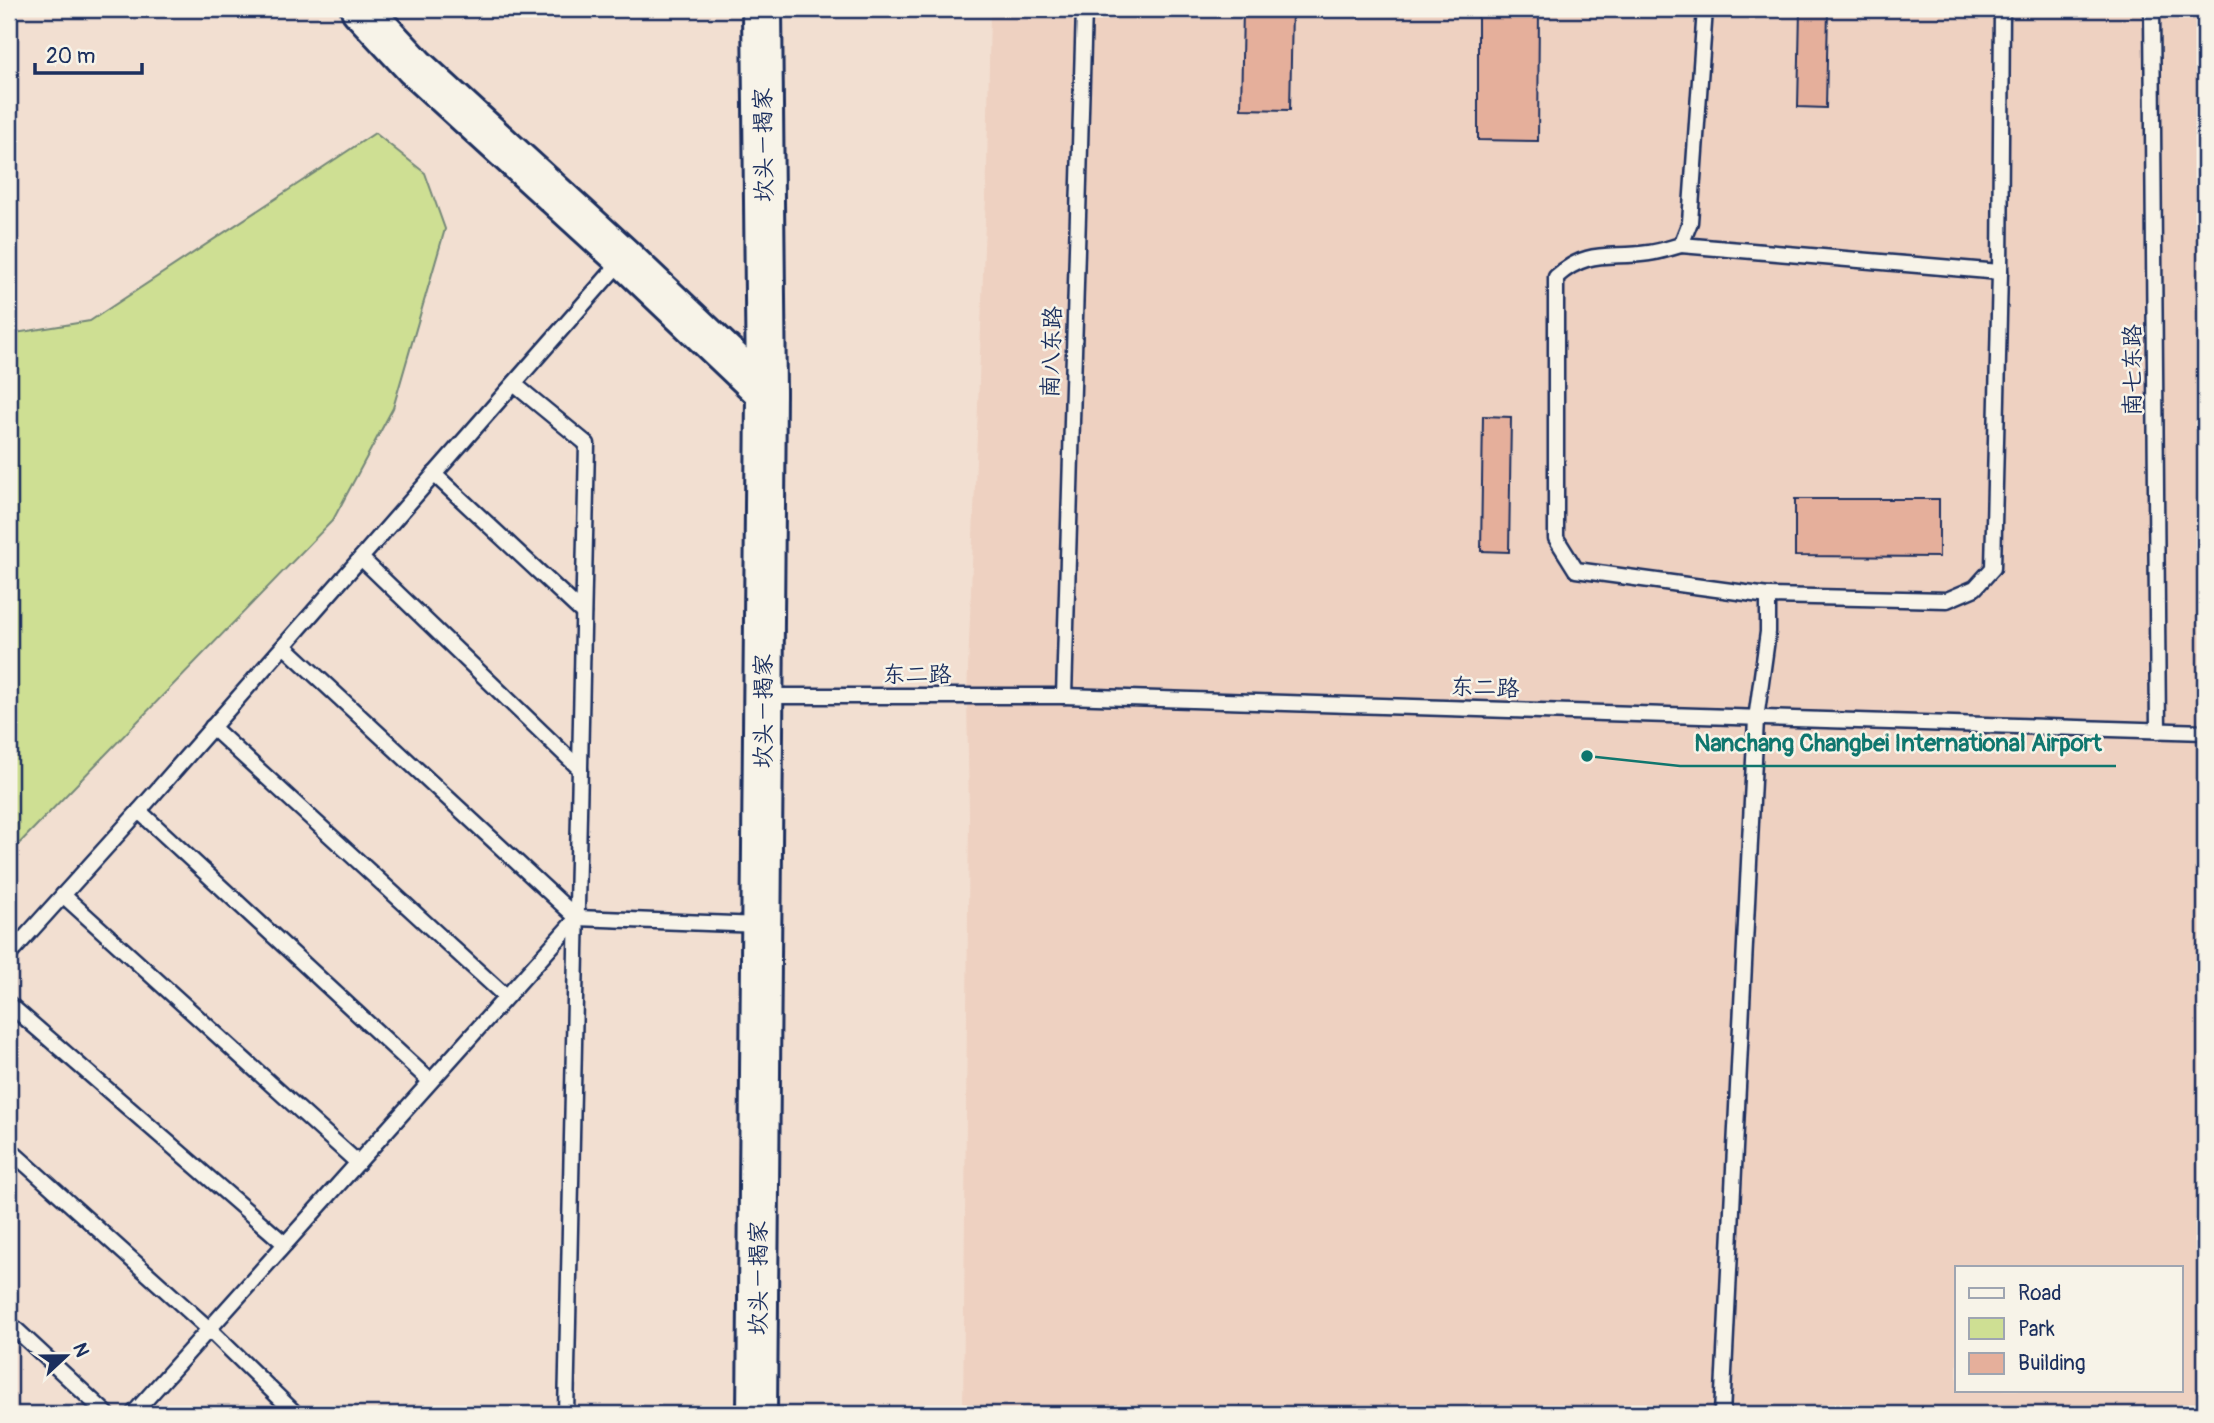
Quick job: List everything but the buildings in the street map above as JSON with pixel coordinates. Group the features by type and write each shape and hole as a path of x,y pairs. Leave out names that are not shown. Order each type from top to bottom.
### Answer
{"main road":[{"path":"361,9 415,67 624,258 766,393"},
{"name":"坎头－揭家","path":"757,1414 766,393 762,9"}],"lane":[{"name":"南八东路","path":"1064,696 1084,9"},
{"path":"1681,245 1690,222 1705,9"},
{"path":"2000,272 1681,245 1649,253 1588,257 1569,266 1556,277 1556,538 1576,570 1768,596 1947,600 1975,588 1993,568 2000,272 2002,9"},
{"name":"南七东路","path":"2152,9 2158,731"},
{"path":"9,955 139,811 624,258"},
{"path":"514,384 587,444 566,1414"},
{"path":"435,474 583,613"},
{"path":"360,558 580,769"},
{"path":"1722,1414 1756,719 1768,632 1768,596"},
{"path":"284,646 577,918 761,925"},
{"name":"东二路","path":"763,696 1064,696 2205,732"},
{"path":"212,727 505,996"},
{"path":"139,811 430,1080"},
{"path":"63,895 358,1163"},
{"path":"133,1414 577,918"},
{"path":"9,1004 285,1244"},
{"path":"9,1149 210,1330 296,1414"},
{"path":"9,1323 107,1414"}],"shaded area":[{"path":"990,9 2205,9 2205,1414 963,1414 969,815 967,696 987,169"}],"green space":[{"path":"375,133 425,173 445,229 393,408 333,520 9,854 9,334 90,321"}],"place":[{"name":"Nanchang Changbei International Airport","path":"1587,756"}]}
